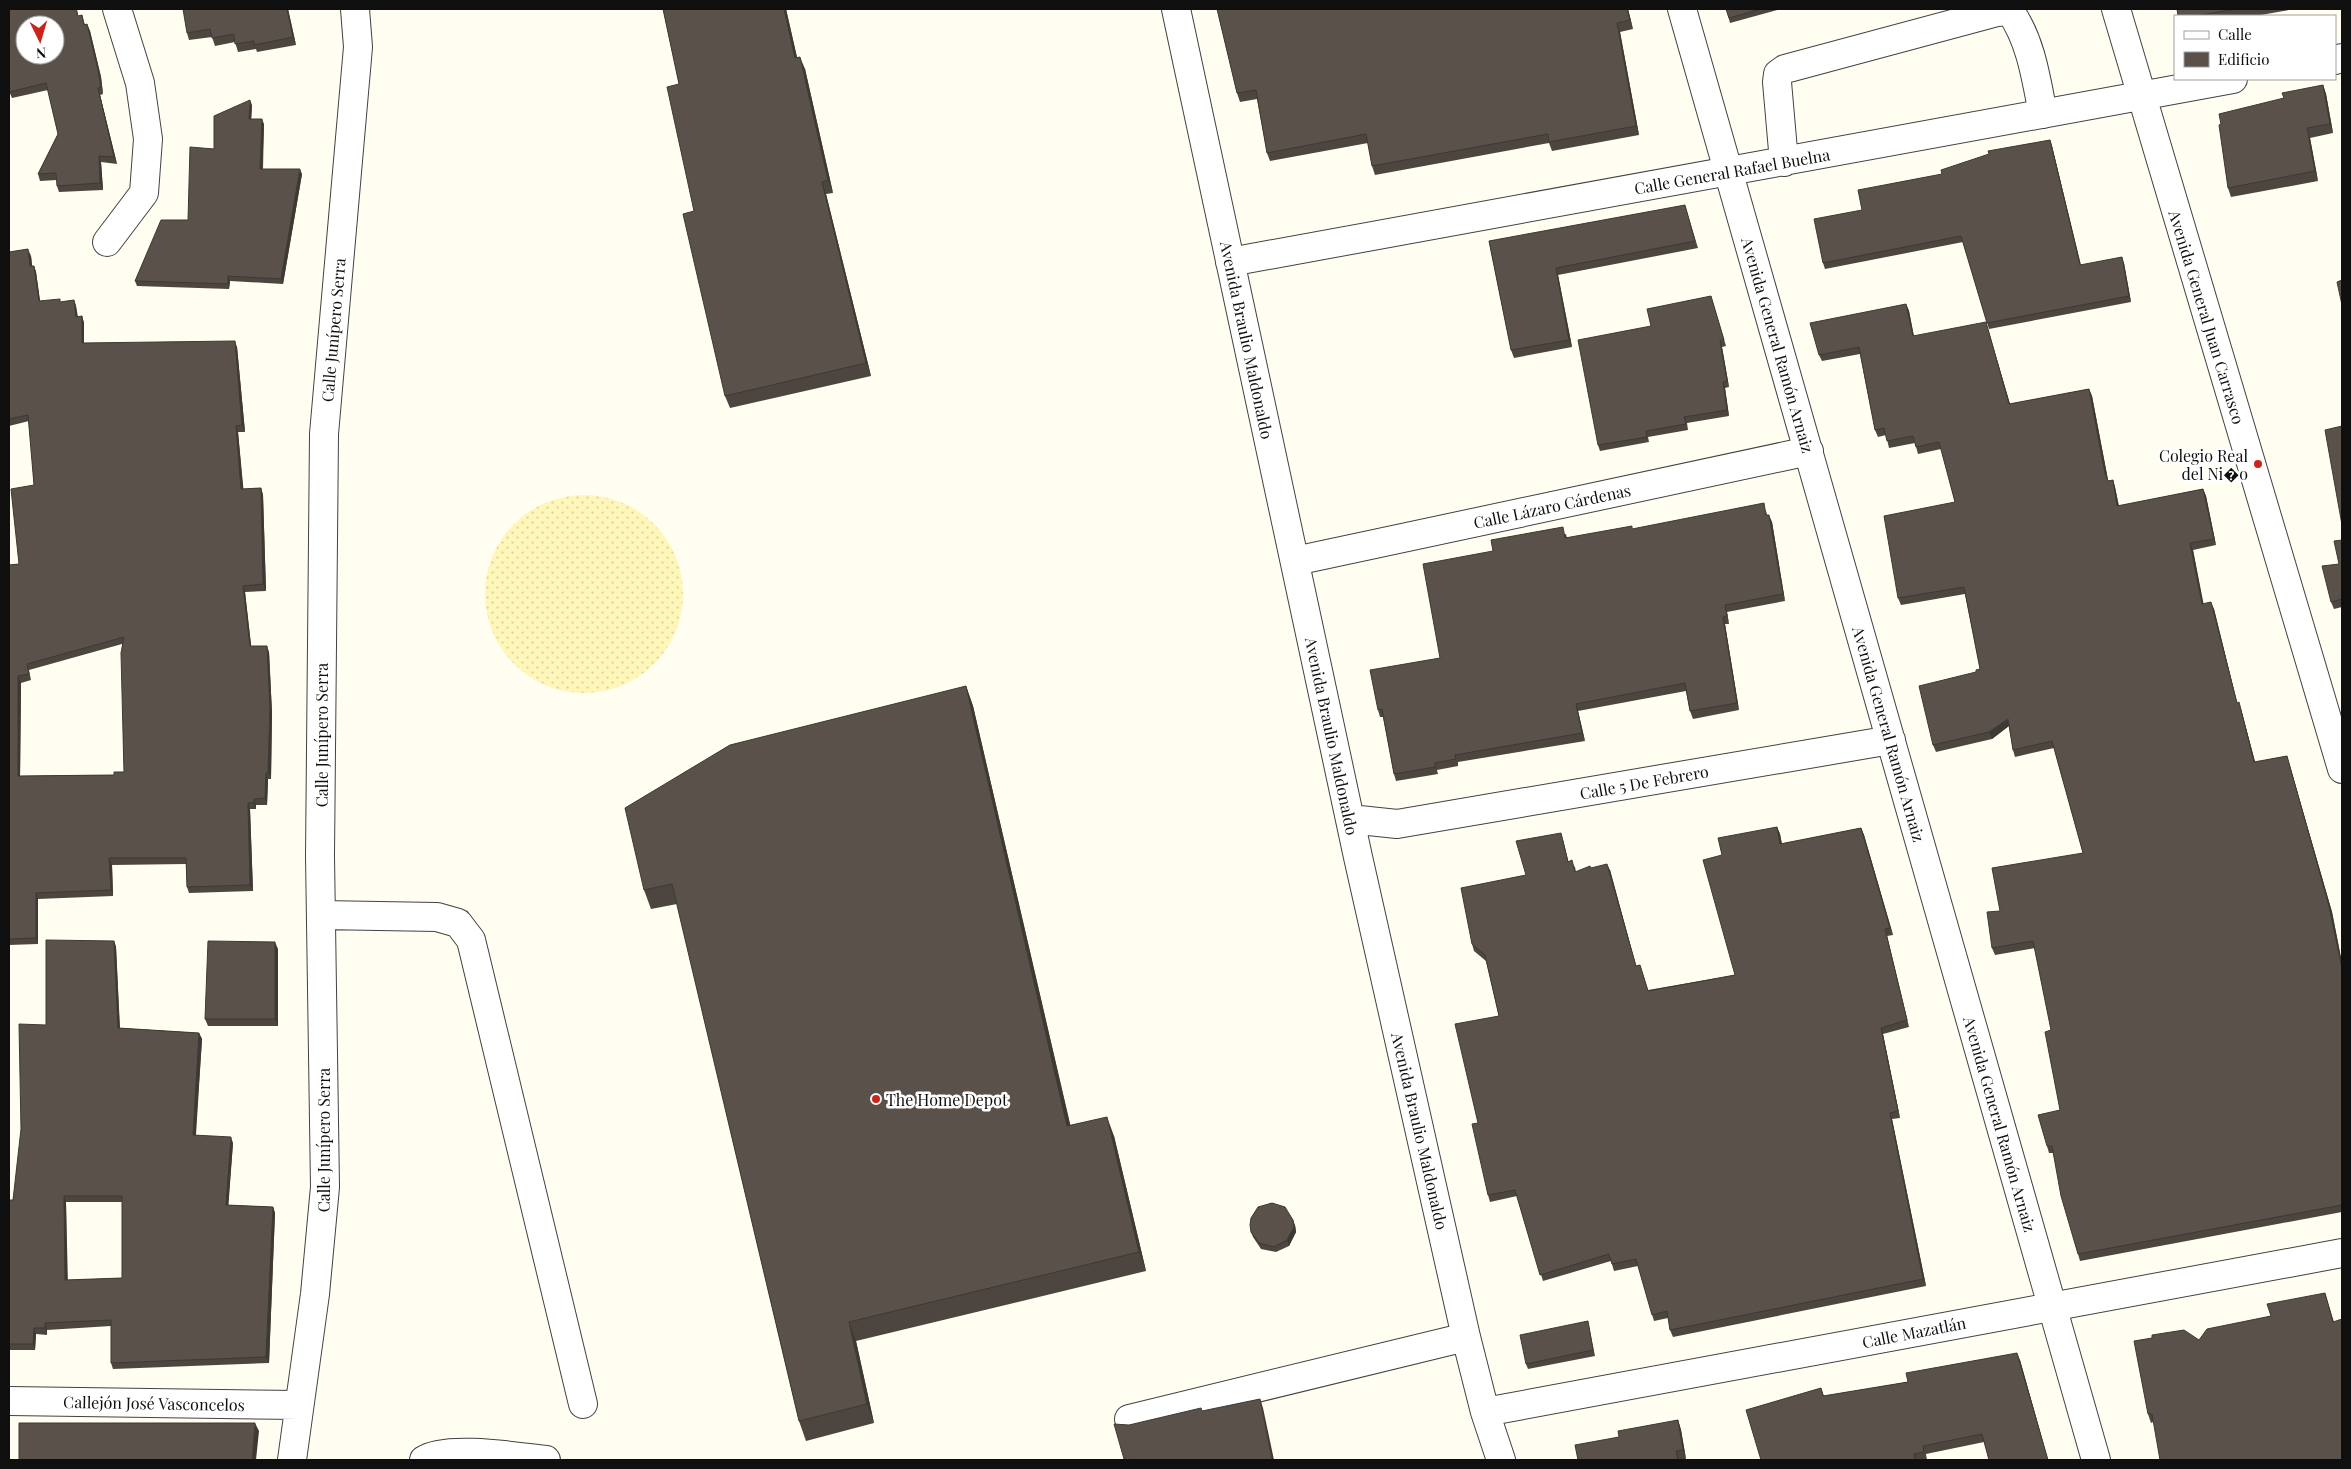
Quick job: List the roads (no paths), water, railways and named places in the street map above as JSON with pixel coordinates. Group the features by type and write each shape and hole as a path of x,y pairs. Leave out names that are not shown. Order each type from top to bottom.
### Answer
{"street":[{"path":"107,242 144,193 148,139 140,83 117,9"},
{"name":"Calle Junípero Serra","path":"292,1460 315,1294 325,1187 321,915 324,434 358,47 355,9"},
{"name":"Avenida Braulio Maldonaldo","path":"1176,9 1358,857 1466,1337 1485,1412 1501,1460"},
{"name":"Avenida General Ramón Arnaiz","path":"1682,9 2096,1460"},
{"name":"Avenida General Juan Carrasco","path":"2116,9 2342,769"},
{"path":"1784,162 1777,82 1778,74 1785,69 1997,12 2010,11 2018,23 2033,62 2043,114"},
{"name":"Calle General Rafael Buelna","path":"1230,262 2228,80"},
{"name":"Calle Lázaro Cárdenas","path":"1295,562 1809,451"},
{"name":"Calle 5 De Febrero","path":"1350,819 1397,824 1891,740"},
{"path":"1358,857 1397,824"},
{"path":"321,915 437,917 458,923 471,940 584,1404"},
{"name":"Calle Mazatlán","path":"1485,1412 2342,1253"},
{"path":"1129,1419 1466,1337"},
{"name":"Callejón José Vasconcelos","path":"9,1401 299,1405"},
{"path":"424,1460 429,1457 452,1454 499,1454 546,1460"}],"place":[{"name":"Colegio Real del Ni�o","path":"2258,464"},
{"name":"The Home Depot","path":"876,1099"}]}
